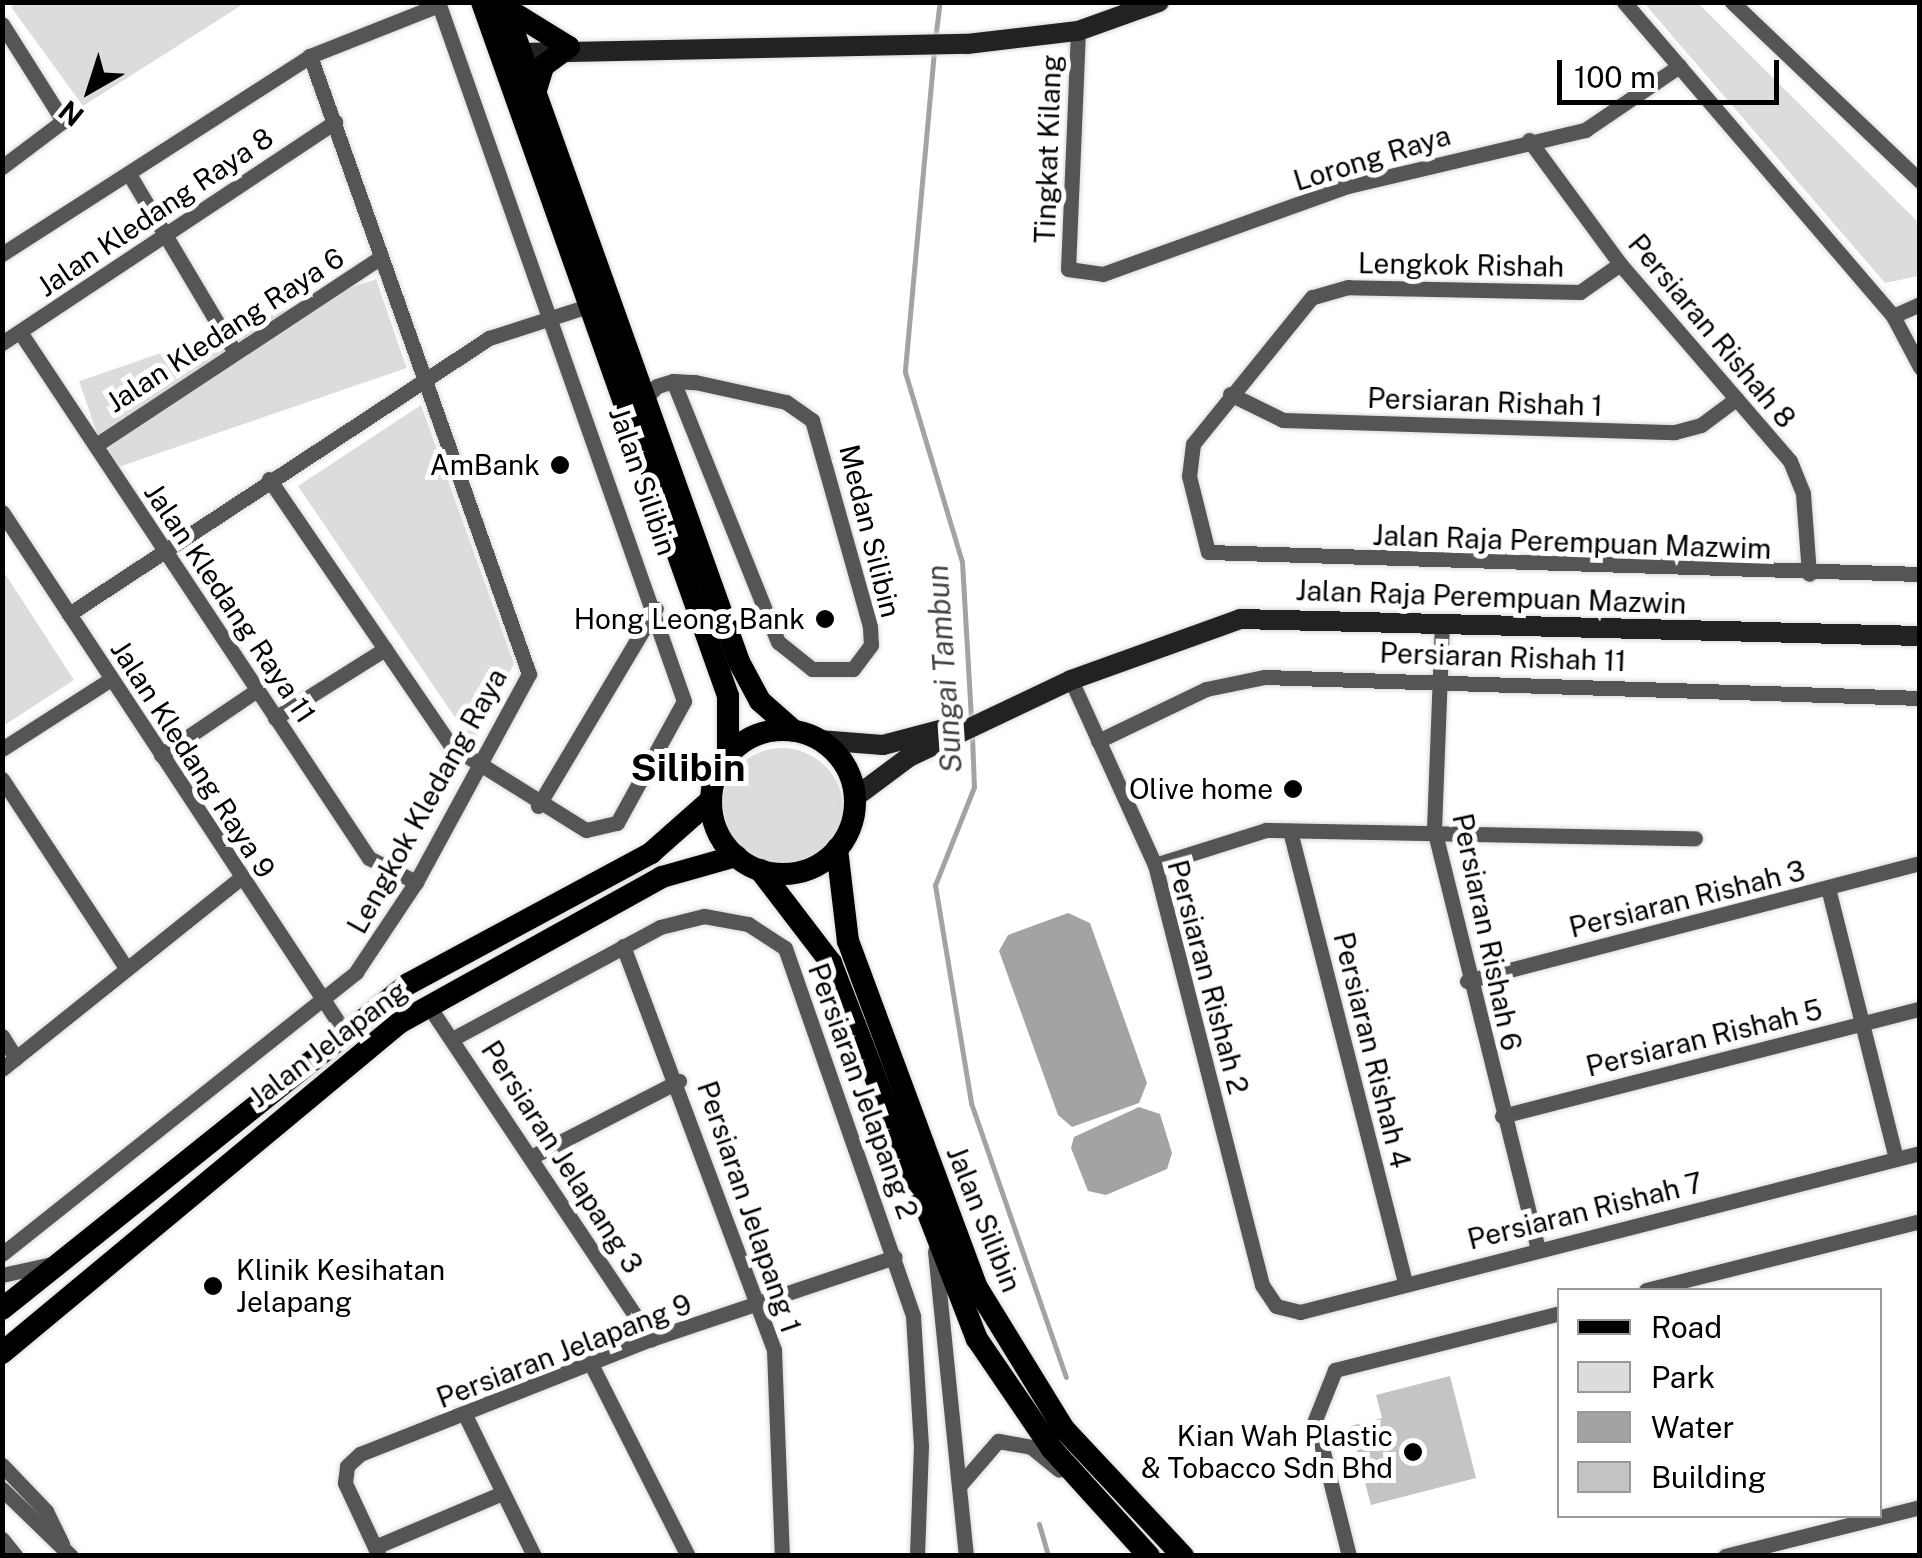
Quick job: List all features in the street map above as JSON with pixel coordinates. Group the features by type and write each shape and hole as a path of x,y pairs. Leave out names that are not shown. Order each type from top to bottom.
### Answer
{"main road":[{"name":"Jalan Silibin","path":"482,2 585,307 728,696 728,755"},
{"name":"Jalan Silibin","path":"503,3 595,269 649,387 748,683 794,731"},
{"path":"503,3 532,30 569,47"},
{"path":"510,86 509,65 521,52 569,47 967,44 1078,31 1154,4"},
{"path":"535,96 544,66 569,47"},
{"path":"595,269 596,295 585,307 606,320 649,387 632,432"},
{"name":"Jalan Raja Perempuan Mazwin","path":"854,798 925,743 1071,680 1240,619 1442,621 1920,636"},
{"path":"794,731 819,740 844,764 854,798 837,849 805,870 760,870 736,856 717,831 711,800 728,755 758,734 794,731"},
{"name":"Jalan Raja Perempuan Mazwin","path":"819,740 883,745 925,743"},
{"name":"Jalan Jelapang","path":"2,1309 344,1031 408,984 651,853 711,800"},
{"name":"Jalan Silibin","path":"837,849 848,941 976,1286 1064,1429 1183,1556"},
{"name":"Jalan Jelapang","path":"2,1353 245,1146 428,1005 662,878 736,856"},
{"name":"Jalan Silibin","path":"760,870 831,963 933,1238 977,1339 1082,1483 1149,1556"}],"street":[{"path":"1624,2 1892,316 1920,367"},
{"path":"1732,2 1920,181"},
{"path":"2,254 310,56 439,4"},
{"name":"Jalan Silibin","path":"270,479 450,746 478,770 538,806 598,832 624,814 684,701 656,608 439,4"},
{"path":"2,24 63,121 2,166"},
{"name":"Tingkat Kilang","path":"1068,269 1078,31"},
{"name":"Lengkok Kledang Raya","path":"2,1254 369,957 525,689 528,660 310,56"},
{"name":"Lorong Raya","path":"1068,269 1127,268 1348,186 1606,120 1679,66"},
{"name":"Jalan Kledang Raya 8","path":"2,343 335,122"},
{"name":"Persiaran Rishah 8","path":"1529,140 1620,264 1799,477 1809,574"},
{"path":"129,174 234,351"},
{"name":"Jalan Kledang Raya 6","path":"96,445 381,257"},
{"name":"Lengkok Rishah","path":"1224,558 1202,539 1188,458 1230,394 1297,310 1327,290 1564,294 1591,287 1620,264"},
{"path":"1892,316 1920,304"},
{"path":"69,614 490,338 585,307"},
{"name":"Jalan Kledang Raya 11","path":"20,332 369,858 416,882"},
{"name":"Medan Silibin","path":"649,387 786,402 812,420 870,628 871,645 853,668 812,669 778,642 649,387"},
{"name":"Persiaran Rishah 1","path":"1230,394 1283,420 1675,432 1702,425 1736,398"},
{"name":"Jalan Kledang Raya 9","path":"2,512 344,1031"},
{"name":"Jalan Raja Perempuan Mazwim","path":"1224,558 1920,574"},
{"path":"538,806 656,608"},
{"name":"Persiaran Rishah 6","path":"1442,621 1434,828 1466,981 1538,1248"},
{"path":"276,718 384,649"},
{"name":"Persiaran Rishah 11","path":"1098,741 1232,679 1439,678 1920,698"},
{"path":"2,749 110,679"},
{"name":"Persiaran Rishah 2","path":"1071,680 1155,865 1268,1298"},
{"path":"161,755 257,690"},
{"path":"2,779 126,968"},
{"path":"1155,865 1249,833 1434,828 1696,838"},
{"name":"Persiaran Rishah 4","path":"1290,831 1405,1282"},
{"name":"Persiaran Rishah 3","path":"1466,981 1920,863"},
{"path":"2,1069 240,878"},
{"path":"1828,888 1866,1023 1896,1159"},
{"name":"Persiaran Jelapang 2","path":"454,1038 623,946 704,916 748,924 785,948 896,1257 912,1316 921,1446 917,1556"},
{"name":"Persiaran Jelapang 1","path":"623,946 679,1080 774,1350 782,1556"},
{"name":"Persiaran Jelapang 3","path":"428,1005 535,1155 650,1339"},
{"name":"Persiaran Rishah 5","path":"1502,1116 1920,1009"},
{"path":"2,1036 16,1058"},
{"path":"535,1155 679,1080"},
{"name":"Persiaran Rishah 7","path":"1268,1298 1300,1312 1920,1153"},
{"path":"1654,1288 1920,1221"},
{"name":"Jalan Silibin","path":"933,1238 966,1556"},
{"name":"Persiaran Jelapang 9","path":"377,1551 344,1483 346,1466 650,1339 896,1257"},
{"path":"2,1275 55,1263"},
{"path":"1349,1556 1316,1435 1321,1395 1335,1370 1557,1313"},
{"path":"592,1366 688,1556"},
{"path":"466,1417 534,1556"},
{"path":"959,1486 984,1450 1012,1440 1082,1483"},
{"path":"2,1465 46,1511 66,1550"},
{"path":"2,1489 66,1550"},
{"path":"377,1551 502,1493"},
{"path":"1725,1556 1785,1548 1920,1507"},
{"path":"2,1540 16,1556"}],"green space":[{"path":"17,2 245,3 83,106 11,7"},
{"path":"1644,3 1698,3 1919,223 1919,276 1885,283"},
{"path":"376,279 407,368 110,470 79,381"},
{"path":"421,405 514,664 473,744 298,486"},
{"path":"2,569 74,680 3,726 2,726"},
{"path":"782,748 805,752 825,766 839,786 843,809 839,832 825,852 805,866 782,870 759,866 739,852 725,832 721,809 725,786 739,766 759,752"}],"water":[{"path":"1068,913 1090,923 1147,1083 1139,1103 1072,1127 1058,1115 999,951 1008,935"},
{"path":"1139,1107 1160,1114 1172,1153 1167,1169 1106,1195 1088,1191 1071,1148 1074,1137"}],"building":[{"name":"Kian Wah Plastic & Tobacco Sdn Bhd","path":"1450,1376 1476,1478 1371,1505 1350,1426 1382,1418 1376,1395"}],"waterway":[{"name":"Sungai Tambun","path":"935,40 940,2"},
{"name":"Sungai Tambun","path":"934,51 905,372 962,562 971,720"},
{"name":"Sungai Tambun","path":"972,736 974,787 935,885 971,1103 1066,1377"},
{"name":"Sungai Tambun","path":"1039,1524 1048,1556"}],"place":[{"name":"AmBank","path":"560,465"},
{"name":"Hong Leong Bank","path":"825,619"},
{"name":"Olive home","path":"1293,789"},
{"name":"Klinik Kesihatan Jelapang","path":"213,1286"},
{"name":"Kian Wah Plastic & Tobacco Sdn Bhd","path":"1413,1452"}],"district":[{"name":"Silibin","path":"688,768"}]}
